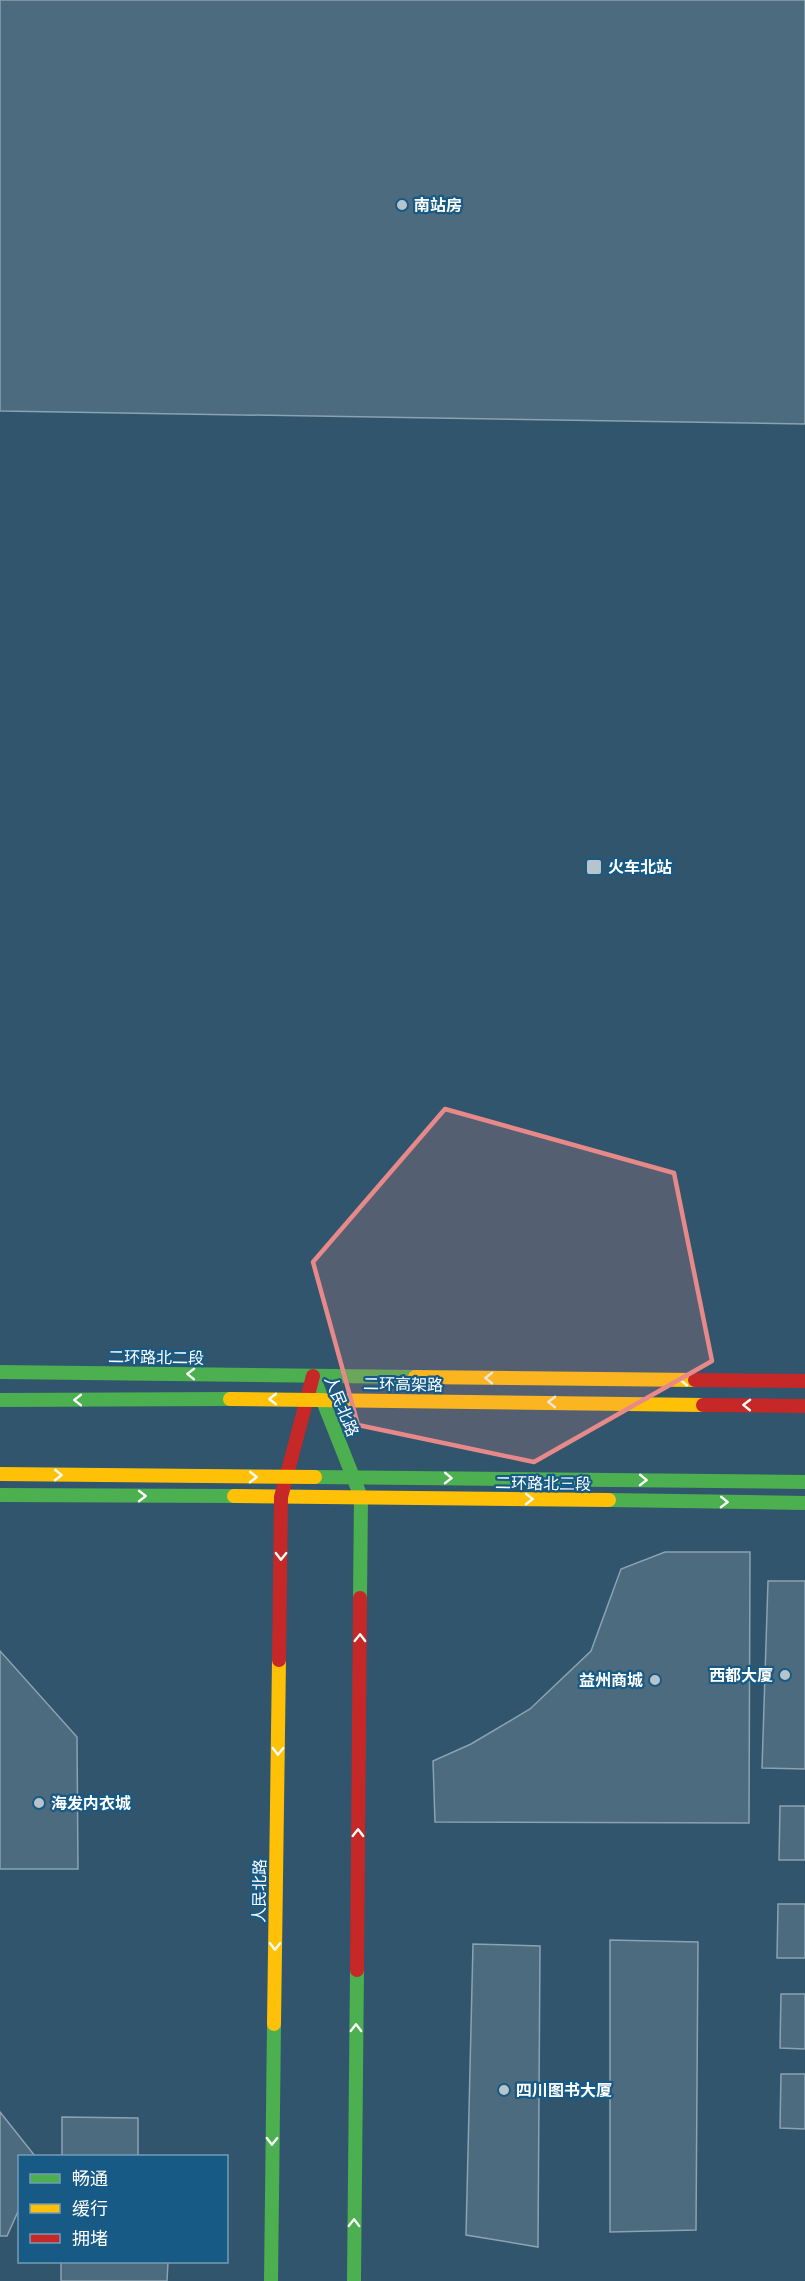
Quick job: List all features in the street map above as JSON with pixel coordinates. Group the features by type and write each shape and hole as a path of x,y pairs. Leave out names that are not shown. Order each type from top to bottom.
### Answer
{"main road":[{"name":"二环路北二段","path":"0,1372 313,1376"},
{"path":"313,1376 805,1381"},
{"name":"人民北路","path":"313,1376 361,1497 354,2281"},
{"name":"人民北路","path":"270,2281 281,1497 313,1376"},
{"name":"二环高架路","path":"0,1400 292,1399 805,1406"},
{"path":"0,1474 805,1482"},
{"path":"0,1495 281,1497"},
{"name":"二环路北三段","path":"281,1497 805,1503"}],"highlighted area":[{"path":"445,1109 674,1173 712,1361 534,1462 358,1425 313,1262"}],"building":[{"name":"南站房","path":"0,0 805,0 805,424 0,411"},
{"name":"益州商城","path":"665,1552 750,1552 749,1823 435,1822 433,1761 471,1744 530,1709 591,1651 621,1569"},
{"name":"西都大厦","path":"768,1581 805,1581 805,1769 762,1768"},
{"name":"海发内衣城","path":"0,1651 77,1737 78,1869 0,1869"},
{"path":"780,1806 805,1806 805,1860 779,1860"},
{"path":"778,1904 805,1904 805,1958 777,1958"},
{"path":"610,1940 698,1942 696,2230 610,2232"},
{"name":"四川图书大厦","path":"473,1944 540,1946 538,2247 466,2235"},
{"path":"781,1994 805,1994 805,2049 780,2048"},
{"path":"781,2074 805,2074 805,2129 780,2128"},
{"path":"0,2112 34,2155 18,2155 18,2211 7,2236 0,2236"},
{"path":"62,2117 138,2118 138,2155 62,2155"},
{"path":"61,2263 168,2263 167,2281 61,2281"}],"traffic: fast":[{"path":"0,1372 415,1377"},
{"path":"313,1376 361,1497 360,1598"},
{"path":"0,1400 230,1399"},
{"path":"315,1477 805,1482"},
{"path":"0,1495 234,1496"},
{"path":"609,1500 805,1503"},
{"path":"354,2281 357,1970"},
{"path":"271,2281 274,2024"}],"traffic: slow":[{"path":"415,1377 695,1380"},
{"path":"230,1399 703,1405"},
{"path":"0,1474 315,1477"},
{"path":"234,1496 609,1500"},
{"path":"274,2024 279,1660"}],"traffic: jam":[{"path":"279,1660 281,1497 313,1376"},
{"path":"695,1380 805,1381"},
{"path":"703,1405 805,1406"},
{"path":"357,1970 360,1598"}],"place":[{"name":"南站房","path":"402,205"},
{"name":"火车北站","path":"594,867"},
{"name":"西都大厦","path":"785,1675"},
{"name":"益州商城","path":"655,1680"},
{"name":"海发内衣城","path":"39,1803"},
{"name":"四川图书大厦","path":"504,2090"}]}
